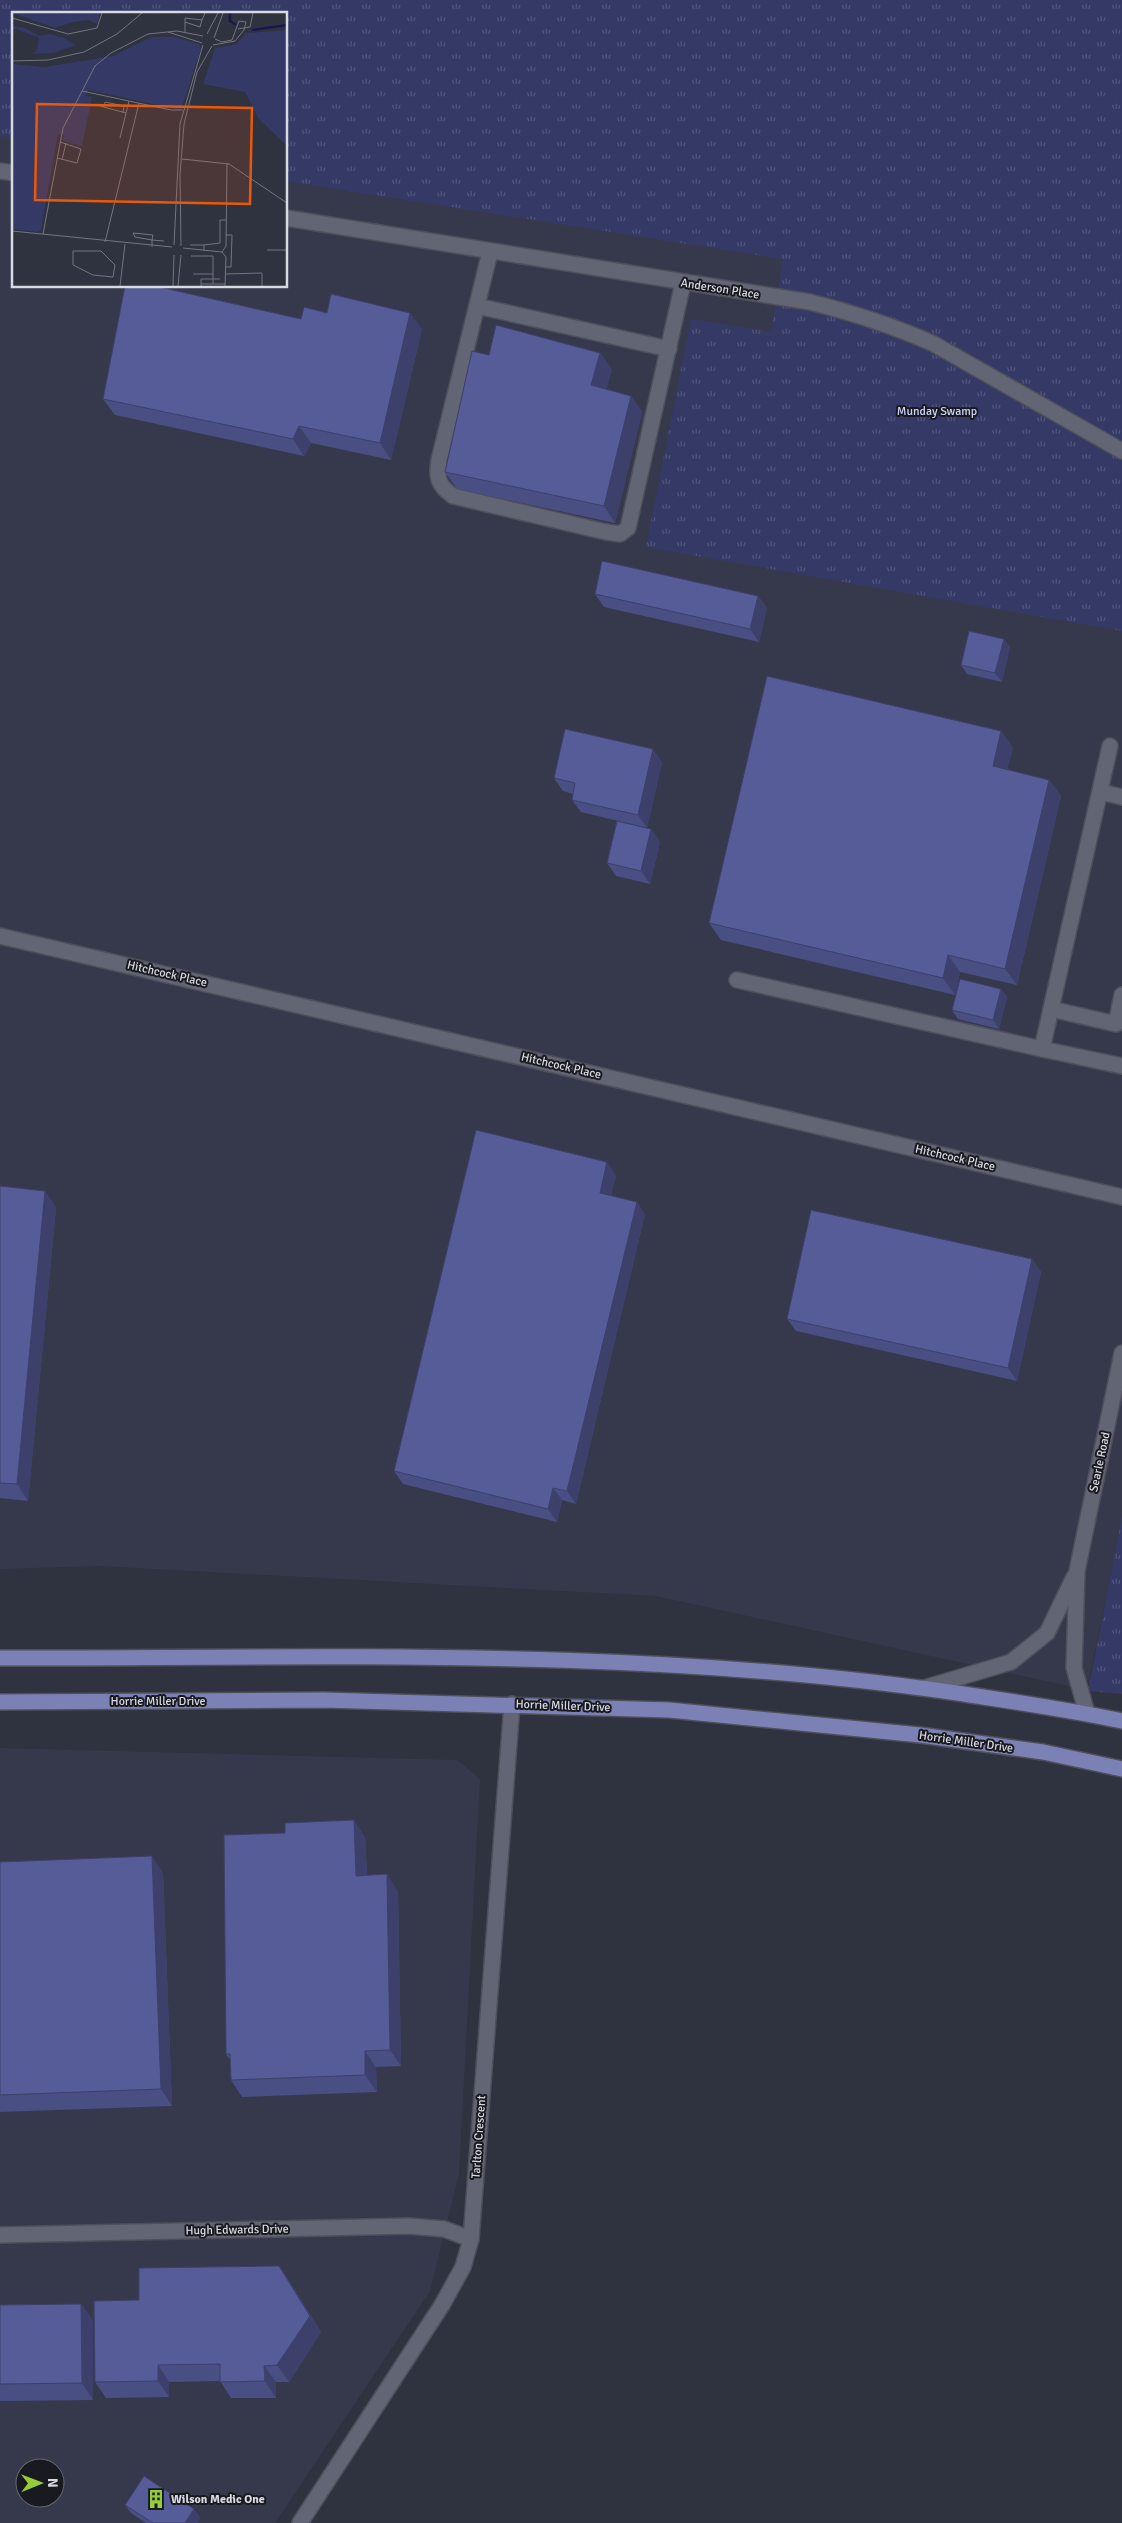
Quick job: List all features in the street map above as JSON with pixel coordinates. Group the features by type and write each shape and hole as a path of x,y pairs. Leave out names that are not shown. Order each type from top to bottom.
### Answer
{"main road":[{"path":"0,1658 483,1658 669,1663 797,1672 924,1688 1087,1713 1122,1721"},
{"name":"Horrie Miller Drive","path":"0,1702 324,1700 669,1710 815,1724 1043,1752 1122,1769"}],"street":[{"name":"Anderson Place","path":"288,218 810,302 844,310 906,331 934,344 1122,451"},
{"path":"490,252 436,476 441,488 453,496 606,532 620,534 628,528 683,283"},
{"path":"477,306 669,349"},
{"path":"1042,1049 1110,746"},
{"path":"1101,792 1122,797"},
{"name":"Hitchcock Place","path":"0,936 1122,1196"},
{"path":"737,980 1122,1066"},
{"path":"1051,1009 1116,1024 1122,996"},
{"name":"Searle Road","path":"1087,1713 1074,1668 1077,1571 1122,1353"},
{"name":"Searle Road","path":"924,1688 1011,1662 1047,1633 1077,1571"},
{"name":"Tarlton Crescent","path":"300,2523 442,2305 463,2266 471,2239 512,1704"},
{"name":"Hugh Edwards Drive","path":"0,2235 410,2226 444,2229 471,2239"}],"shaded area":[{"path":"0,0 679,0 796,251 1122,418 1122,1520 1087,1690 656,1596 99,1566 0,1569"},
{"path":"0,1748 457,1760 480,1779 459,2174 430,2291 275,2523 0,2523"}],"green space":[{"name":"Munday Swamp","path":"0,0 1122,0 1122,631 646,547 691,319 771,332 783,259 288,181 288,12 12,12 12,138 0,136"},
{"path":"1122,1517 1122,1694 1088,1691"}],"building":[{"path":"125,288 164,288 301,319 304,307 327,313 331,294 410,313 380,443 299,426 293,439 103,399"},
{"path":"496,325 600,353 591,385 631,396 604,506 445,472 472,351 489,355"},
{"path":"602,561 758,596 750,629 595,594"},
{"path":"969,631 1004,639 995,673 961,665"},
{"path":"767,676 1001,731 993,766 1049,780 1005,969 948,955 943,978 709,923"},
{"path":"565,729 653,749 638,815 572,800 575,783 554,778"},
{"path":"617,821 651,829 641,871 607,863"},
{"path":"960,979 1001,989 993,1020 952,1010"},
{"path":"476,1130 607,1162 600,1193 637,1202 567,1491 553,1488 548,1509 394,1471"},
{"path":"0,1186 45,1191 17,1484 0,1483"},
{"path":"811,1210 1032,1259 1008,1368 787,1319"},
{"path":"354,1820 356,1876 387,1874 390,2050 365,2051 365,2075 231,2080 230,2054 226,2054 224,1835 285,1833 285,1823"},
{"path":"152,1856 161,2089 0,2095 0,1862"},
{"path":"279,2266 310,2316 277,2365 264,2366 265,2381 220,2382 220,2364 158,2365 158,2381 95,2382 94,2301 139,2300 139,2268"},
{"path":"81,2304 82,2383 0,2384 0,2305"},
{"name":"Wilson Medic One","path":"144,2476 194,2509 185,2523 153,2523 125,2505"}],"place":[{"name":"Wilson Medic One","path":"156,2499"}]}
